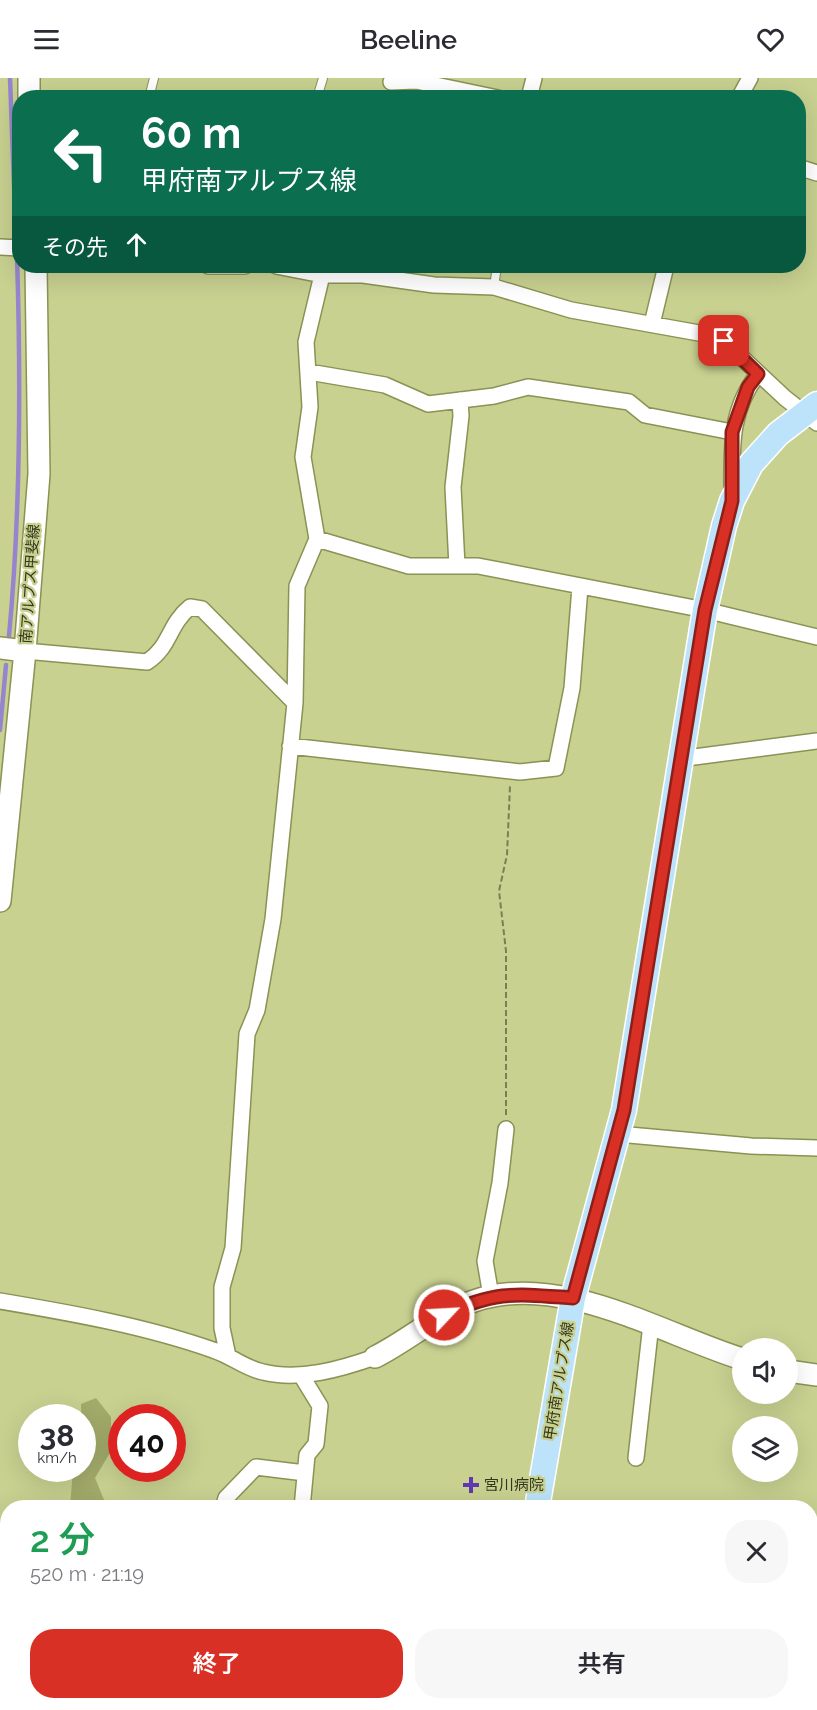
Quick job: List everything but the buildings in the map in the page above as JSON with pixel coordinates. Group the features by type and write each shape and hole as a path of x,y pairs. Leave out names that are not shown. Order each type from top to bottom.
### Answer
{"main road":[{"name":"南アルプス甲斐線","path":"0,901 25,651 39,474 36,273"},
{"name":"甲府南アルプス線","path":"538,1500 573,1298 618,1134 705,610 732,501 751,464 778,434 812,413"},
{"path":"0,648 25,651"},
{"path":"375,1357 402,1344 444,1315 491,1296 523,1294 573,1298 651,1324 704,1347 732,1356"},
{"path":"798,1372 817,1375"}],"street":[{"path":"386,80 416,81 459,90"},
{"path":"312,273 322,275 339,273"},
{"path":"378,273 434,285 494,287 571,310 710,335 724,341 758,374 812,413"},
{"path":"652,324 664,273"},
{"path":"228,1356 222,1328 222,1287 233,1248 247,1034 257,1011 273,919 295,703 297,586 316,539 303,457 310,407 306,342 322,275"},
{"path":"309,372 385,385 428,404 494,396 528,387 629,402 645,415 732,432"},
{"path":"732,501 732,432 748,387 758,374"},
{"path":"456,566 453,487 459,444 460,400"},
{"path":"316,539 409,566 478,567 705,610 817,637"},
{"path":"290,746 511,771 556,768 572,688 580,587"},
{"path":"25,651 147,662 161,653 178,617 190,607 202,609 295,703"},
{"path":"679,759 817,741"},
{"path":"491,1296 485,1260 500,1183 506,1130"},
{"path":"618,1134 751,1146 817,1148"},
{"path":"0,1301 129,1327 228,1356 262,1372 301,1375 345,1368 375,1357"},
{"path":"636,1458 651,1324"},
{"path":"301,1375 320,1406 316,1444 307,1455 303,1500"},
{"path":"226,1500 255,1467 305,1473"}],"lane":[{"path":"494,287 496,273"}],"path":[{"path":"506,1130 506,951 499,891 507,855 511,771"}],"green space":[{"path":"96,1398 108,1413 108,1456 96,1476 96,1404 81,1404"},
{"path":"96,1480 104,1500 71,1500 72,1482"}],"waterway":[{"path":"10,78 12,132"},
{"path":"9,636 16,541 19,446 17,273"},
{"path":"0,730 6,665"}],"place":[{"name":"宮川病院","path":"471,1485"}],"route":[{"path":"444,1315 473,1301 491,1296 523,1294 573,1298 624,1110 661,870 705,610 732,501 732,432 748,387 758,374 724,341"}]}
